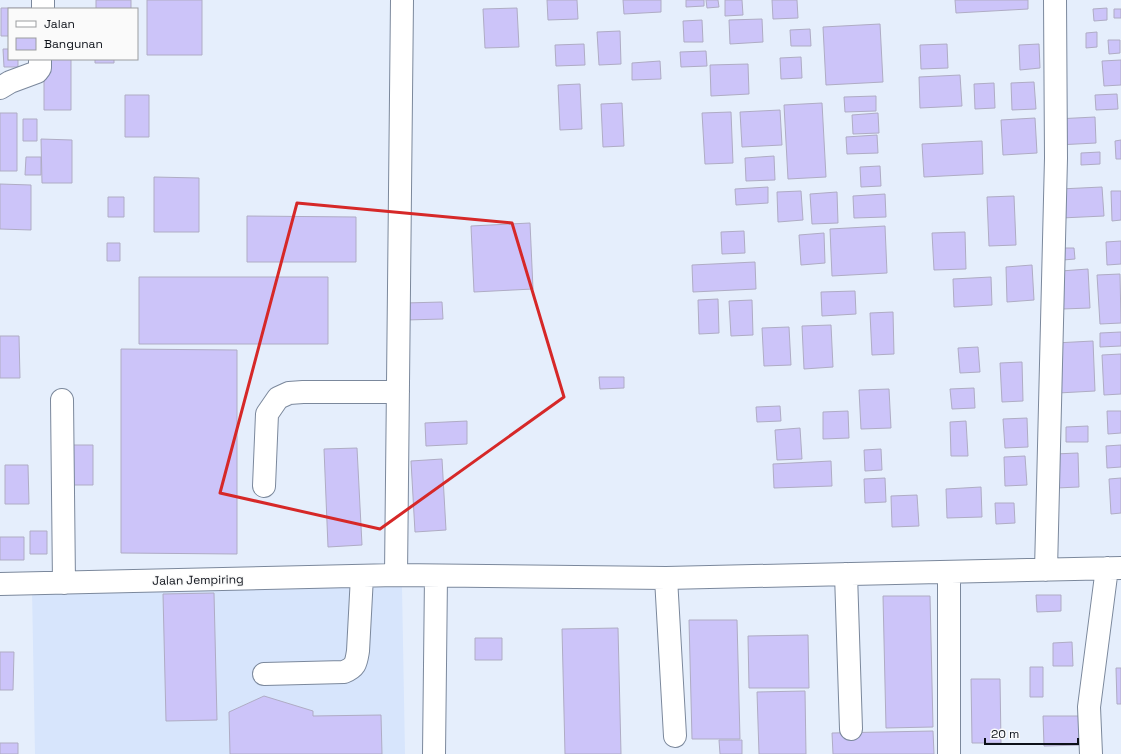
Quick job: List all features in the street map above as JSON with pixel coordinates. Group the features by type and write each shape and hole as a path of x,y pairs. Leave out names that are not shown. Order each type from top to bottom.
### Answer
{"street":[{"path":"396,575 402,0"},
{"path":"1046,570 1056,158 1055,0"},
{"path":"0,88 10,82 37,72 40,68 40,60"},
{"path":"264,486 267,414 278,398 289,393 303,392 398,392"},
{"path":"62,400 64,583"},
{"path":"1091,754 1089,707 1114,568"},
{"name":"Jalan Jempiring","path":"0,584 396,575 666,578 1114,568"},
{"path":"949,572 949,754"},
{"path":"846,574 851,729"},
{"path":"264,674 344,672 354,666 357,660 358,651 362,576"},
{"path":"434,754 436,576"},
{"path":"666,578 675,736"}],"highlighted area":[{"path":"297,203 512,223 564,397 380,529 220,493"}],"shaded area":[{"path":"402,587 405,754 35,754 32,590"}],"building":[{"path":"96,0 131,0 131,8 96,8"},
{"path":"147,0 202,0 202,55 147,55"},
{"path":"547,0 577,0 578,19 548,20"},
{"path":"623,0 661,0 661,12 624,14"},
{"path":"686,0 704,0 704,6 686,7"},
{"path":"706,0 718,0 719,7 707,8"},
{"path":"725,0 742,0 743,15 725,16"},
{"path":"772,0 797,0 798,18 773,19"},
{"path":"955,0 1028,0 1028,9 956,13"},
{"path":"1,8 8,8 8,36 1,36"},
{"path":"517,8 519,47 485,48 483,9"},
{"path":"1107,8 1107,20 1094,21 1093,9"},
{"path":"1114,9 1121,9 1121,18 1114,18"},
{"path":"762,19 763,42 730,44 729,20"},
{"path":"702,20 703,42 684,42 683,21"},
{"path":"880,24 883,82 826,85 823,27"},
{"path":"810,29 811,46 791,46 790,30"},
{"path":"620,31 621,64 599,65 597,32"},
{"path":"1097,32 1097,47 1086,48 1086,33"},
{"path":"1108,40 1120,40 1120,53 1109,54"},
{"path":"584,44 585,65 556,66 555,45"},
{"path":"947,44 948,68 921,69 920,45"},
{"path":"1039,44 1040,68 1020,70 1019,45"},
{"path":"3,49 8,49 8,60 18,60 18,67 4,67"},
{"path":"706,51 707,66 681,67 680,52"},
{"path":"801,57 802,78 781,79 780,58"},
{"path":"44,60 71,60 71,110 44,110"},
{"path":"95,60 114,60 114,63 95,63"},
{"path":"1121,60 1121,85 1104,86 1102,61"},
{"path":"660,61 661,79 632,80 632,63"},
{"path":"748,64 749,94 711,96 710,65"},
{"path":"960,75 962,106 920,108 919,77"},
{"path":"1034,82 1036,109 1012,110 1011,83"},
{"path":"994,83 995,108 975,109 974,84"},
{"path":"580,84 582,129 560,130 558,85"},
{"path":"1117,94 1118,109 1096,110 1095,95"},
{"path":"125,95 149,95 149,137 125,137"},
{"path":"876,96 876,111 845,112 844,97"},
{"path":"622,103 624,146 603,147 601,104"},
{"path":"822,103 826,177 788,179 784,105"},
{"path":"780,110 782,145 742,147 740,112"},
{"path":"731,112 733,163 705,164 702,113"},
{"path":"0,113 17,113 17,171 0,171"},
{"path":"878,113 879,133 853,134 852,115"},
{"path":"1095,117 1096,143 1057,145 1056,119"},
{"path":"1035,118 1037,153 1003,155 1001,120"},
{"path":"23,119 37,119 37,141 23,141"},
{"path":"877,135 878,153 847,154 846,137"},
{"path":"41,139 72,140 72,183 42,183"},
{"path":"1121,140 1121,159 1116,159 1115,141"},
{"path":"982,141 983,174 924,177 922,144"},
{"path":"1100,152 1100,164 1081,165 1081,153"},
{"path":"774,156 775,180 746,181 745,158"},
{"path":"26,157 41,157 41,175 25,175"},
{"path":"880,166 881,186 861,187 860,167"},
{"path":"154,177 199,178 199,232 154,232"},
{"path":"0,184 31,185 31,230 0,229"},
{"path":"768,187 768,203 736,205 735,189"},
{"path":"1102,187 1104,216 1061,218 1060,189"},
{"path":"801,191 803,220 778,222 777,192"},
{"path":"1111,191 1121,191 1121,220 1112,221"},
{"path":"837,192 838,223 812,224 810,194"},
{"path":"885,194 886,217 854,218 853,196"},
{"path":"1014,196 1016,245 989,246 987,197"},
{"path":"108,197 124,197 124,217 108,217"},
{"path":"247,216 356,217 356,262 247,262"},
{"path":"530,223 533,289 474,292 471,226"},
{"path":"885,226 887,273 832,276 830,229"},
{"path":"744,231 745,253 722,254 721,232"},
{"path":"965,232 966,269 934,270 932,233"},
{"path":"824,233 825,263 801,265 799,235"},
{"path":"1121,241 1121,264 1107,265 1106,242"},
{"path":"107,243 120,243 120,261 107,261"},
{"path":"1062,248 1074,248 1075,259 1063,260"},
{"path":"755,262 756,289 693,292 692,265"},
{"path":"1032,265 1034,300 1007,302 1006,267"},
{"path":"1088,269 1090,308 1062,309 1061,271"},
{"path":"1120,274 1121,323 1100,324 1097,275"},
{"path":"139,277 328,277 328,344 139,344"},
{"path":"991,277 992,305 954,307 953,279"},
{"path":"855,291 856,314 822,316 821,292"},
{"path":"718,299 719,333 699,334 698,300"},
{"path":"752,300 753,335 731,336 729,301"},
{"path":"442,302 443,319 406,320 405,303"},
{"path":"893,312 894,354 872,355 870,313"},
{"path":"831,325 833,367 804,369 802,326"},
{"path":"789,327 791,365 764,366 762,328"},
{"path":"1121,332 1121,346 1100,347 1100,333"},
{"path":"0,336 19,336 20,378 0,378"},
{"path":"1093,341 1095,391 1058,393 1055,343"},
{"path":"978,347 980,372 960,373 958,348"},
{"path":"121,349 237,350 237,554 121,553"},
{"path":"1121,354 1121,394 1104,395 1102,355"},
{"path":"1022,362 1023,401 1002,402 1000,363"},
{"path":"599,377 624,377 624,388 600,389"},
{"path":"974,388 975,408 952,409 950,389"},
{"path":"889,389 891,428 861,429 859,390"},
{"path":"780,406 781,421 757,422 756,407"},
{"path":"848,411 849,438 823,439 823,412"},
{"path":"1107,411 1121,411 1121,433 1108,434"},
{"path":"1027,418 1028,447 1005,448 1003,419"},
{"path":"467,421 467,444 426,446 425,423"},
{"path":"966,421 968,456 951,456 950,422"},
{"path":"1088,426 1088,442 1066,442 1066,427"},
{"path":"800,428 802,459 777,460 775,430"},
{"path":"68,445 93,445 93,485 68,485"},
{"path":"1121,445 1121,467 1107,468 1106,446"},
{"path":"357,448 362,545 328,547 324,449"},
{"path":"881,449 882,470 865,471 864,450"},
{"path":"1078,453 1079,487 1056,488 1054,454"},
{"path":"1025,456 1027,485 1005,486 1004,457"},
{"path":"442,459 446,530 415,532 411,461"},
{"path":"831,461 832,486 774,488 773,464"},
{"path":"5,465 28,465 29,504 5,504"},
{"path":"885,478 886,502 865,503 864,479"},
{"path":"1121,478 1121,513 1111,514 1109,479"},
{"path":"981,487 982,517 947,518 946,489"},
{"path":"917,495 919,526 892,527 891,496"},
{"path":"995,503 1014,503 1015,523 996,524"},
{"path":"30,531 47,531 47,554 30,554"},
{"path":"0,537 24,537 24,560 0,560"},
{"path":"214,593 217,720 166,721 163,594"},
{"path":"1036,595 1061,595 1061,611 1037,612"},
{"path":"883,596 930,596 933,727 886,728"},
{"path":"689,620 737,620 740,739 692,739"},
{"path":"618,628 621,754 565,754 562,629"},
{"path":"808,635 809,688 749,688 748,636"},
{"path":"475,638 502,638 502,660 475,660"},
{"path":"1072,642 1073,666 1053,666 1053,643"},
{"path":"0,652 14,652 13,690 0,690"},
{"path":"1030,667 1043,667 1043,697 1030,697"},
{"path":"1116,668 1121,668 1121,704 1117,704"},
{"path":"971,679 1000,679 1001,743 972,743"},
{"path":"805,691 806,754 759,754 757,692"},
{"path":"264,696 313,711 313,716 381,715 382,754 230,754 229,712"},
{"path":"1043,716 1082,716 1082,745 1044,746"},
{"path":"933,731 934,754 833,754 832,733"},
{"path":"719,740 742,740 742,754 720,754"},
{"path":"0,743 18,743 18,754 0,754"}]}
